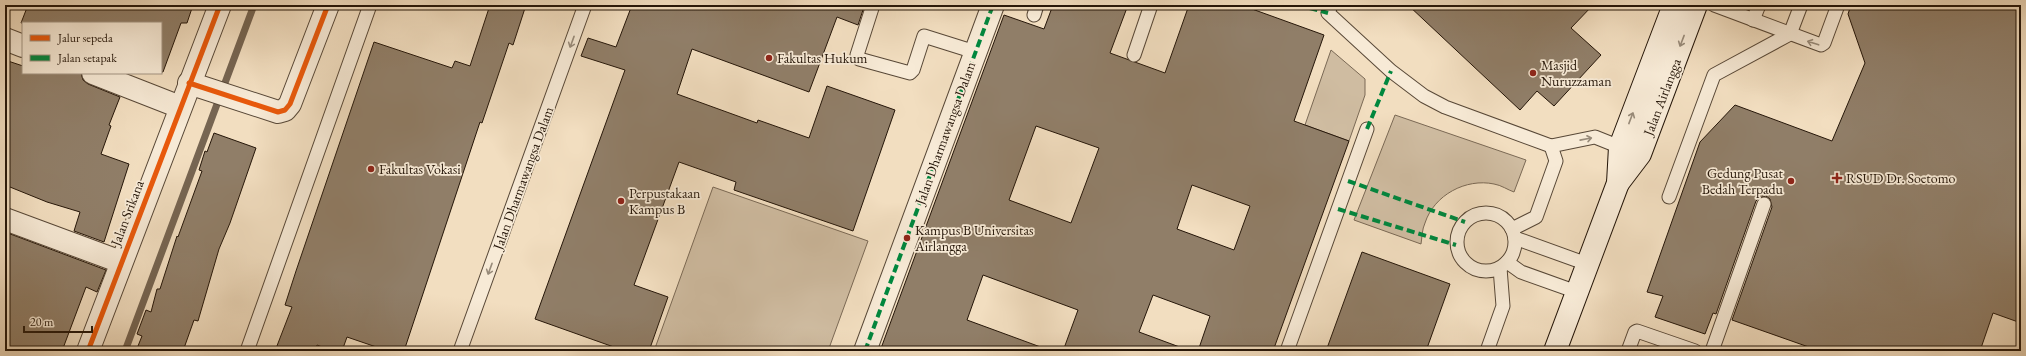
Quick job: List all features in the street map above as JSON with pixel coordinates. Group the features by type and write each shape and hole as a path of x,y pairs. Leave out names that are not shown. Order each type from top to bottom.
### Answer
{"street":[{"name":"Jalan Srikana","path":"88,351 180,107 197,86 220,5"},
{"path":"197,86 278,112 285,110 290,104 328,5"},
{"name":"Jalan Dharmawangsa Dalam","path":"865,351 993,5"},
{"name":"Jalan Airlangga","path":"1618,183 1620,147 1674,5"},
{"name":"Jalan Airlangga","path":"1555,351 1618,183 1640,154 1696,5"},
{"path":"5,40 22,46"},
{"path":"96,74 180,107"},
{"path":"5,219 121,262"}],"lane":[{"path":"247,351 370,5"},
{"name":"Jalan Dharmawangsa Dalam","path":"460,351 585,5"},
{"path":"873,5 857,54 859,59 910,73 913,70 924,36 975,52"},
{"path":"1134,55 1151,5"},
{"path":"1331,5 1328,13 1391,72 1424,96 1445,108 1551,146 1595,137 1620,147"},
{"path":"1714,5 1821,45 1824,43 1838,5"},
{"path":"1753,20 1759,5"},
{"path":"1669,197 1714,75 1790,34 1801,5"},
{"path":"1287,351 1367,129"},
{"path":"1513,234 1536,217 1556,161 1551,146"},
{"path":"1712,351 1764,204"},
{"path":"1487,351 1503,306 1504,265 1515,247 1513,234 1507,221 1491,213 1481,213 1472,216 1465,222 1457,236 1459,253 1469,266 1484,272 1504,265 1577,292"},
{"path":"1513,234 1588,264"},
{"path":"1628,351 1635,332 1637,331 1695,351"}],"shaded area":[{"path":"1331,50 1365,79 1365,95 1349,141 1305,125"},
{"path":"1395,115 1526,160 1514,192 1502,186 1483,183 1462,186 1452,191 1443,197 1429,213 1423,228 1421,244 1354,220"},
{"path":"713,187 868,241 828,351 654,351"}],"building":[{"path":"28,5 193,5 187,23 181,23 163,72 162,22 21,23"},
{"path":"490,5 526,5 513,45 509,43 482,123 480,122 404,351 388,351 347,337 342,351 332,351 317,345 315,351 275,351 292,307 285,305 374,42 452,68 455,61 470,66"},
{"path":"632,5 858,5 864,7 858,25 837,17 809,92 692,49 677,94 757,123 758,120 809,138 827,86 895,110 853,231 734,190 736,182 679,162 634,285 668,297 649,351 625,351 535,319 625,70 581,56 588,38 616,47"},
{"path":"1053,5 1128,5 1110,53 1165,73 1189,5 1241,5 1324,35 1294,121 1349,141 1273,351 1198,351 1210,316 1153,295 1139,332 1185,349 1184,351 1063,351 1078,310 983,275 967,320 1046,349 1046,351 880,351 1004,15 1044,29","holes":["1036,126 1099,148 1071,223 1009,200","1192,185 1250,206 1234,250 1177,229"]},
{"name":"Masjid Nuruzzaman","path":"1408,5 1593,5 1571,28 1601,55 1554,106 1537,91 1520,110"},
{"name":"RSUD Dr. Soetomo","path":"1851,5 2021,5 2021,323 1993,313 1980,351 1820,351 1732,320 1772,207 1770,199 1766,196 1759,198 1756,201 1716,314 1713,313 1705,334 1655,317 1663,296 1647,292 1700,142 1735,105 1832,141 1865,63 1848,14"},
{"path":"5,60 22,66 22,74 81,74 83,80 88,84 120,97 109,125 111,126 101,154 129,164 104,242 74,231 80,212 47,202 5,185"},
{"path":"214,133 256,148 230,223 219,249 198,321 194,320 183,351 136,351 142,336 137,334 146,310 151,312 157,289 160,289 177,236 178,237 202,171 199,170 205,151 207,152"},
{"path":"5,232 106,270 97,292 86,287 62,351 5,351"},
{"path":"1362,252 1450,284 1426,351 1326,351"}],"waterway":[{"path":"125,351 254,5"}],"marked path":[{"path":"865,351 993,5"},
{"path":"1298,5 1328,13"},
{"path":"1367,129 1391,71"},
{"path":"1348,181 1465,222"},
{"path":"1338,209 1456,245"}],"cycle path":[{"path":"88,351 220,5"},
{"path":"189,83 278,112 285,110 290,104 328,5"}],"place":[{"name":"Fakultas Hukum","path":"769,58"},
{"name":"Masjid Nuruzzaman","path":"1533,73"},
{"name":"Fakultas Vokasi","path":"371,169"},
{"name":"RSUD Dr. Soetomo","path":"1837,178"},
{"name":"Gedung Pusat Bedah Terpadu","path":"1791,181"},
{"name":"Perpustakaan Kampus B","path":"621,201"},
{"name":"Kampus B Universitas Airlangga","path":"907,238"}]}
